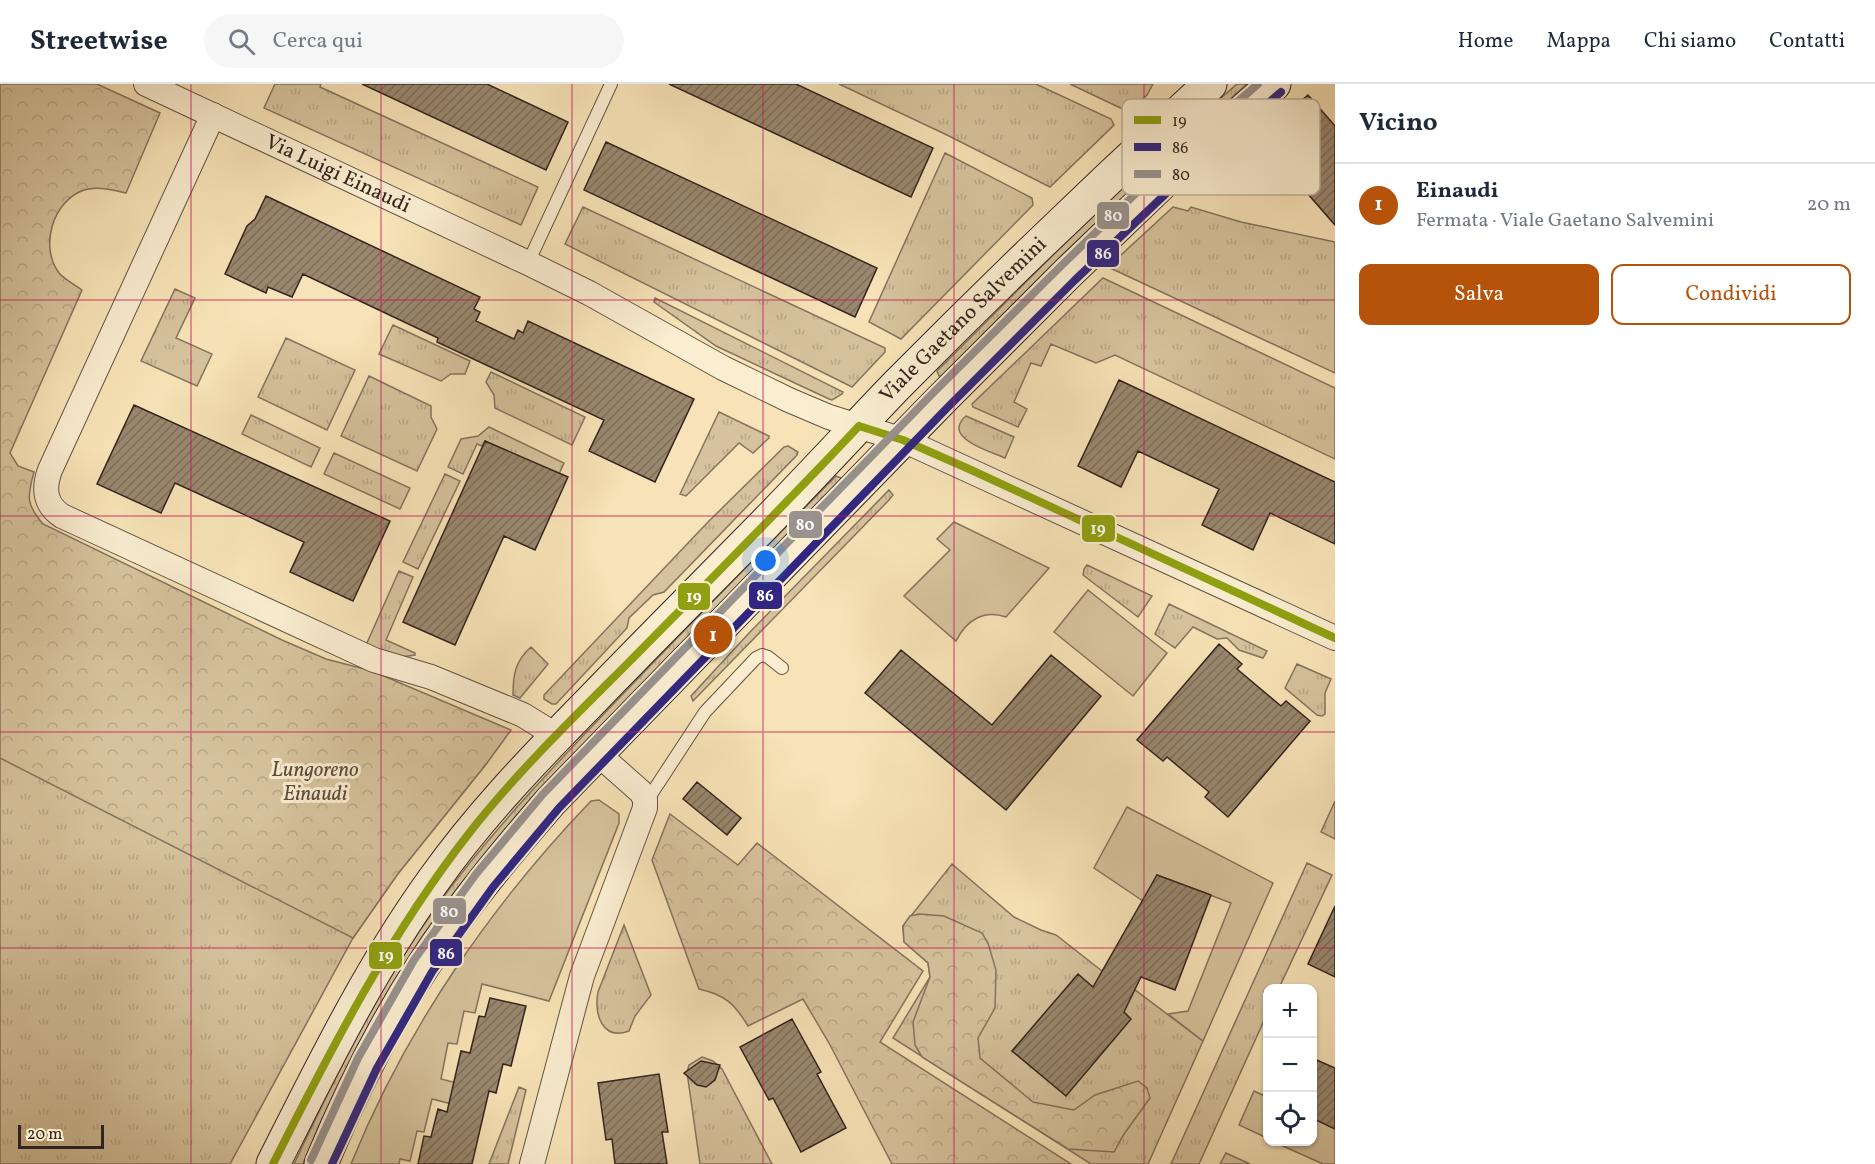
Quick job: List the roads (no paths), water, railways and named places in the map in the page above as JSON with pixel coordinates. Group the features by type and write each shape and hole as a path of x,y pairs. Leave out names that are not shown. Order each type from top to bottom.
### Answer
{"main road":[{"name":"Viale Gaetano Salvemini","path":"1194,99 1210,84"},
{"name":"Viale Gaetano Salvemini","path":"1257,99 1274,84"},
{"name":"Viale Gaetano Salvemini","path":"273,1164 344,1024 375,969 409,915 471,831 557,736 859,426 1047,235 1122,165"},
{"name":"Viale Gaetano Salvemini","path":"321,1164 340,1118 381,1036 423,965 508,851 551,801 903,440 1068,273 1149,195"}],"street":[{"name":"Via Luigi Einaudi","path":"146,84 528,263 589,293 723,368 789,400 829,417 903,440 1335,638"},
{"path":"213,115 50,470 46,490 48,502 54,511 62,516 374,660 431,677 516,712 557,736"},
{"path":"532,1164 582,976 645,808 645,799 641,792 598,754"}],"lane":[{"path":"528,263 611,84"},
{"path":"645,799 652,793 705,712 756,658 762,655 768,657 782,668"}],"place":[{"name":"Einaudi","path":"713,635"}],"park label":[{"name":"Lungoreno Einaudi","path":"315,782"}]}
